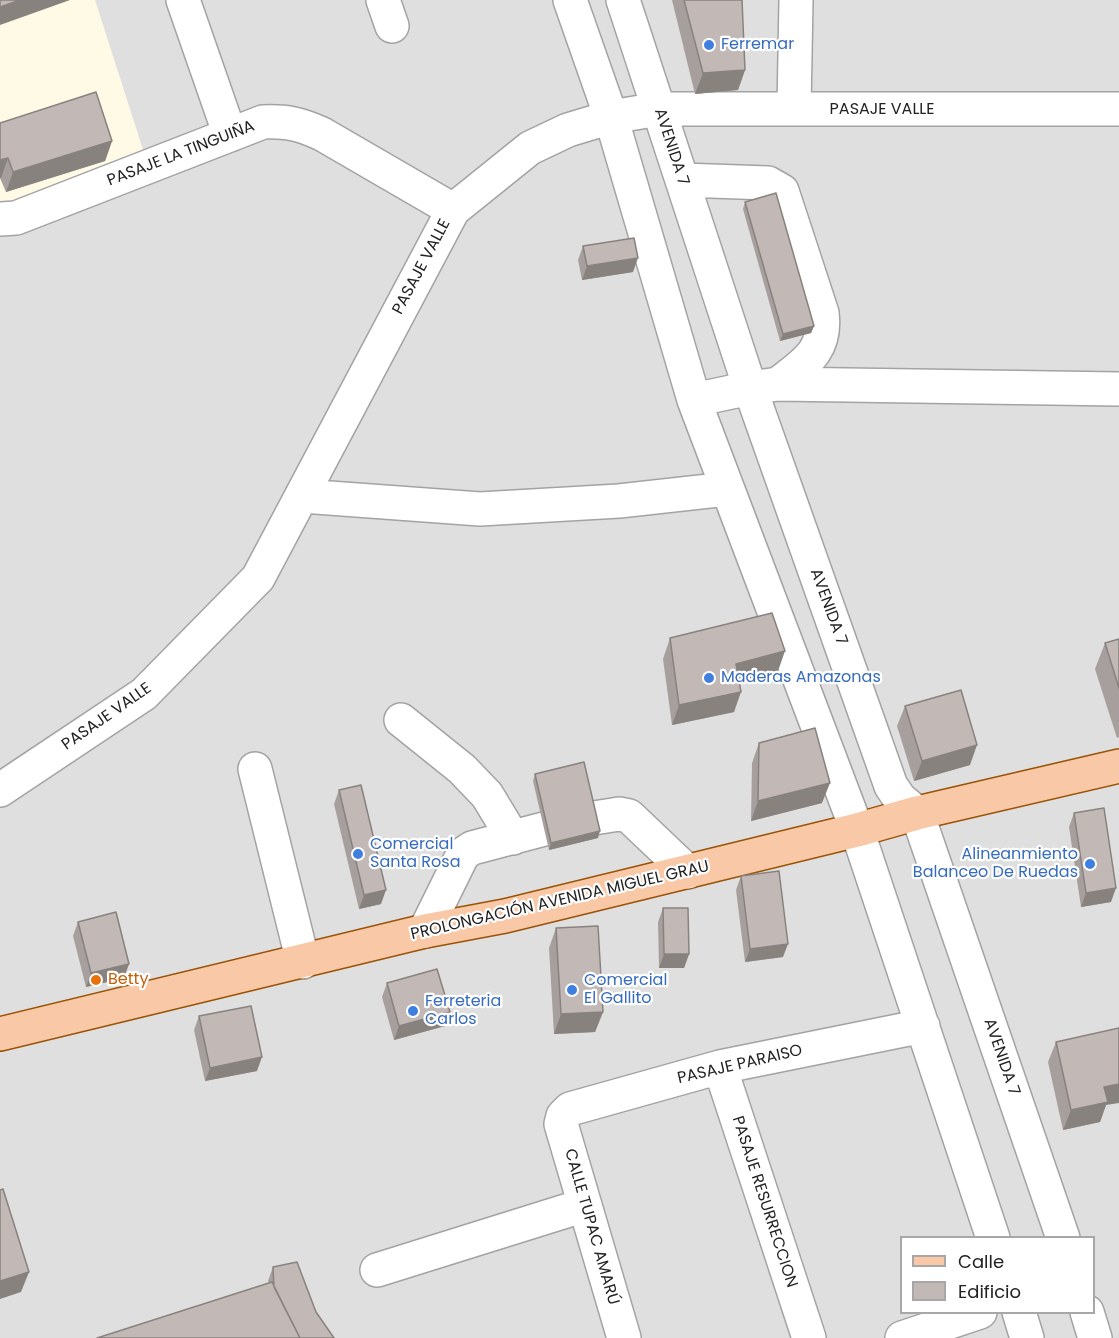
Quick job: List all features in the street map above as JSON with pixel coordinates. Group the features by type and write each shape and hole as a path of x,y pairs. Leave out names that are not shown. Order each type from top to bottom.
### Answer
{"main road":[{"name":"PROLONGACIÓN AVENIDA MIGUEL GRAU","path":"0,1034 425,931 505,916 857,830 917,813 1119,766"}],"street":[{"path":"183,0 230,135"},
{"path":"570,0 610,117 694,400 857,830 992,1236"},
{"name":"AVENIDA 7","path":"623,0 682,180 764,386 891,786 900,798 917,813 1062,1236"},
{"path":"794,109 796,0"},
{"name":"PASAJE VALLE","path":"0,790 144,694 258,578 453,210 530,148 568,130 610,117 659,109 1119,109"},
{"name":"PASAJE LA TINGUIÑA","path":"0,219 16,218 263,122 284,121 304,126 332,140 453,210"},
{"path":"682,180 768,183 783,191 822,314 824,331 818,346 805,364 764,386"},
{"path":"694,400 764,386 1119,389"},
{"path":"302,496 480,509 619,501 727,489"},
{"path":"401,720 462,769 487,795 513,838"},
{"path":"255,769 303,962"},
{"path":"594,818 620,814 629,816 688,872"},
{"path":"425,931 463,854 472,848 544,829"},
{"name":"PASAJE PARAISO","path":"563,1116 570,1109 720,1067 923,1026"},
{"name":"PASAJE RESURRECCION","path":"720,1067 809,1338"},
{"name":"CALLE TUPAC AMARÚ","path":"563,1116 561,1124 624,1338"},
{"path":"376,1270 585,1205"},
{"path":"902,1338 974,1314"},
{"path":"1020,1314 1027,1338"},
{"path":"1089,1314 1095,1338"}],"shaded area":[{"path":"0,0 1119,0 1119,1338 0,1338"},
{"path":"0,0 95,0 146,159 0,205"}],"building":[{"path":"0,0 20,0 0,7"},
{"name":"Ferremar","path":"684,0 742,0 745,70 703,73"},
{"path":"96,92 112,141 13,172 8,158 0,160 0,123"},
{"path":"776,193 814,326 783,334 745,202"},
{"path":"634,238 638,258 587,266 583,246"},
{"name":"Maderas Amazonas","path":"772,613 785,651 736,664 741,692 679,705 670,638"},
{"path":"1119,639 1119,688 1105,643"},
{"path":"961,690 977,745 922,761 905,706"},
{"path":"815,728 830,783 758,801 759,743"},
{"path":"584,762 600,831 551,843 535,774"},
{"path":"361,785 386,890 364,895 339,790"},
{"name":"Alineanmiento Balanceo De Ruedas","path":"1104,808 1116,888 1086,893 1074,813"},
{"path":"779,871 788,944 750,949 741,876"},
{"path":"663,908 688,908 689,954 664,954"},
{"path":"116,912 129,964 91,973 78,922"},
{"name":"Comercial El Gallito","path":"598,926 603,1012 561,1014 556,928"},
{"name":"Ferreteria Carlos","path":"437,969 450,1012 399,1026 387,983"},
{"path":"251,1006 262,1057 210,1068 199,1016"},
{"path":"1119,1028 1119,1084 1104,1087 1108,1102 1071,1110 1056,1042"},
{"path":"3,1189 29,1272 0,1281 0,1190"},
{"path":"297,1262 316,1312 334,1338 300,1338 274,1287 273,1267"},
{"path":"272,1282 300,1338 97,1338"}],"place":[{"name":"Ferremar","path":"709,45"},
{"name":"Maderas Amazonas","path":"709,678"},
{"name":"Comercial Santa Rosa","path":"358,854"},
{"name":"Alineanmiento Balanceo De Ruedas","path":"1090,864"},
{"name":"Betty","path":"96,980"},
{"name":"Comercial El Gallito","path":"572,990"},
{"name":"Ferreteria Carlos","path":"413,1011"}]}
